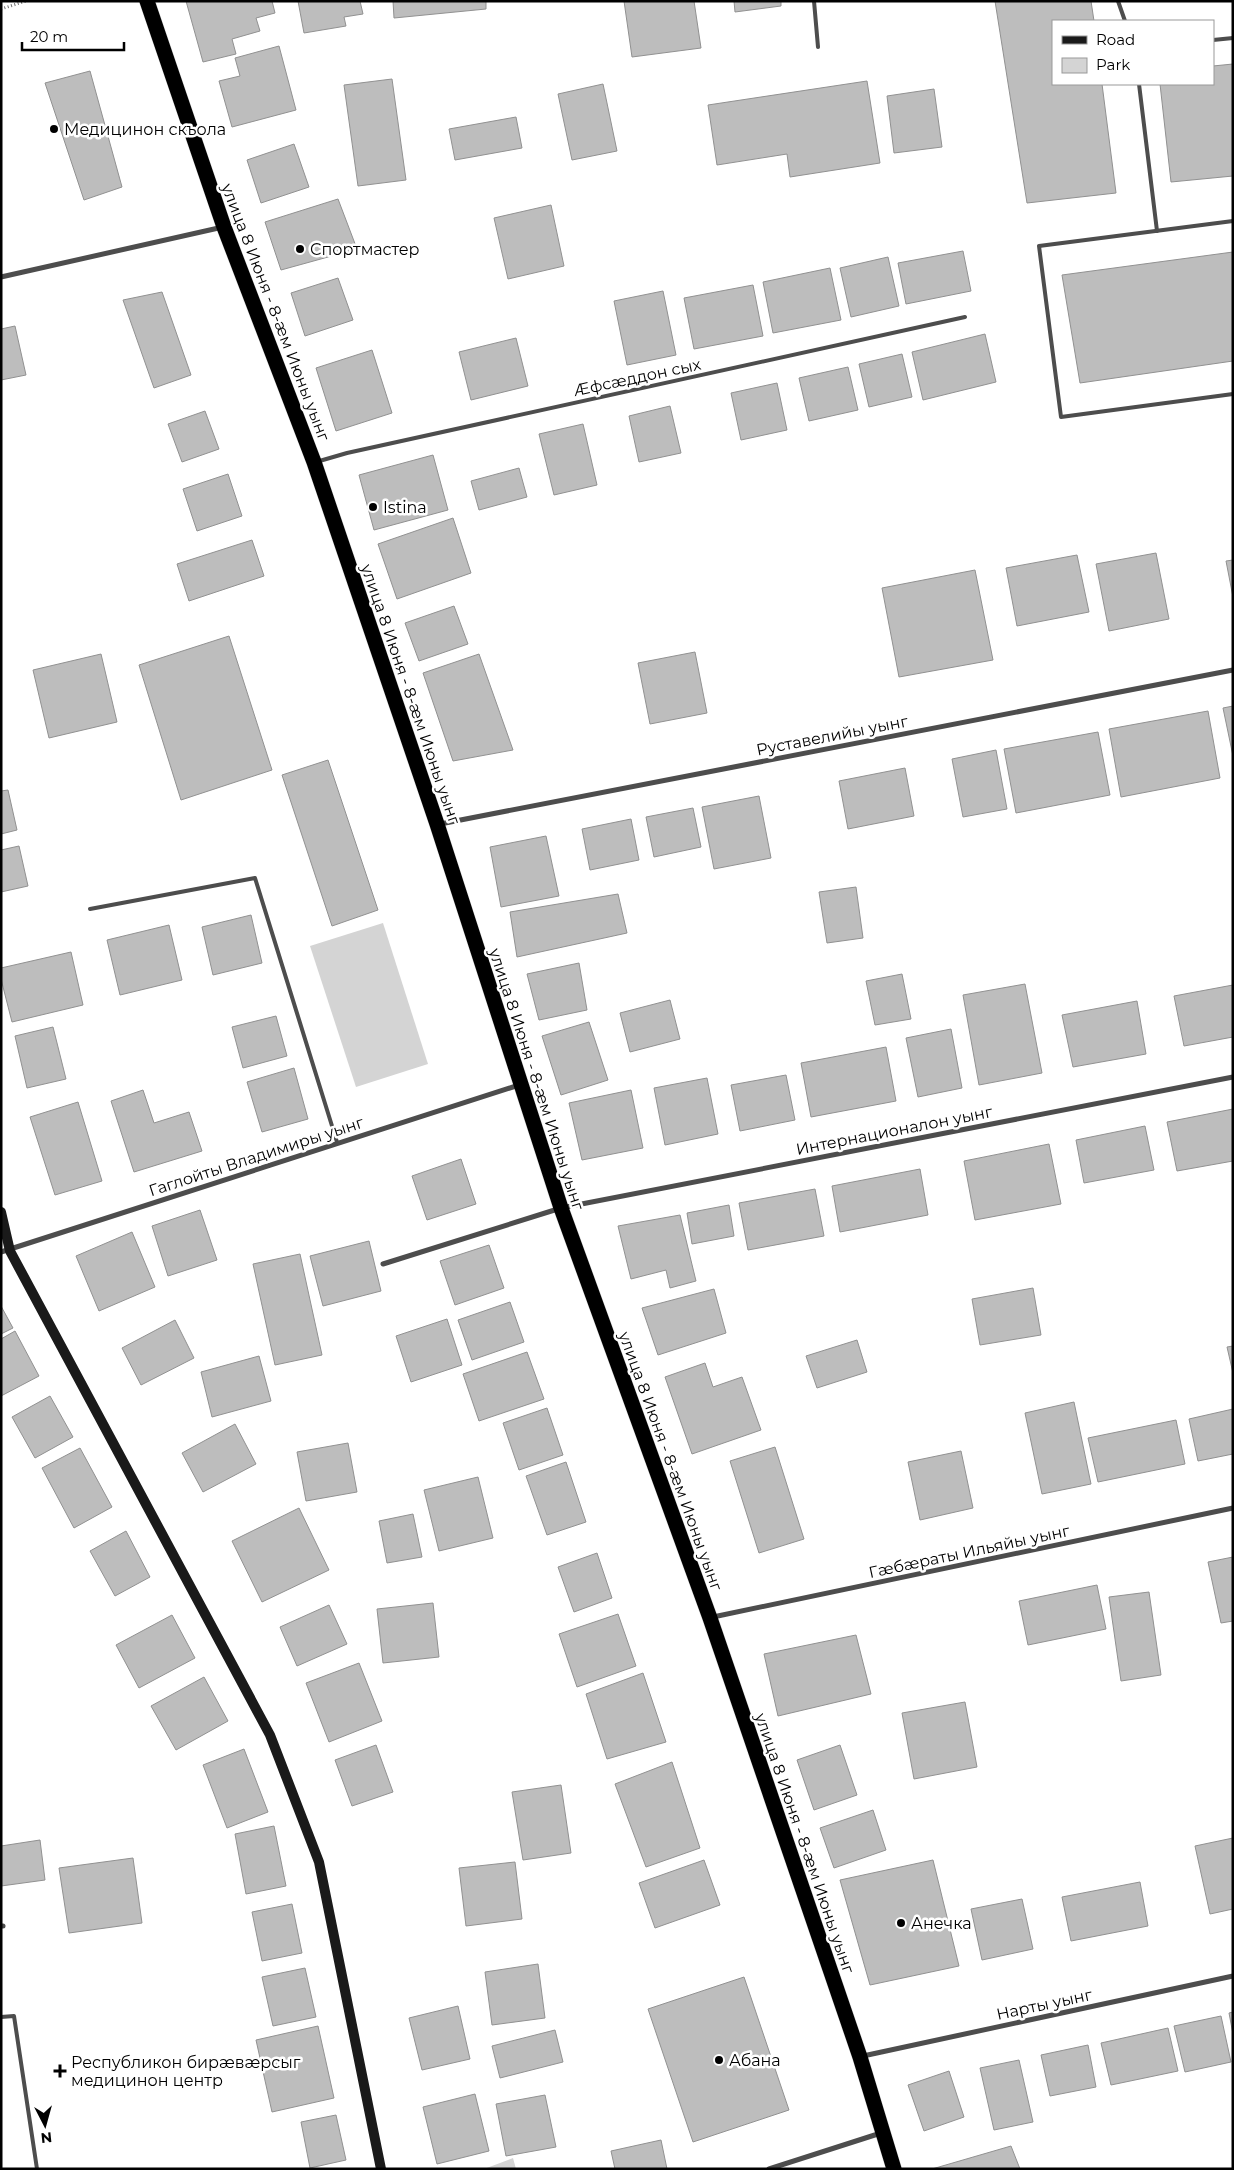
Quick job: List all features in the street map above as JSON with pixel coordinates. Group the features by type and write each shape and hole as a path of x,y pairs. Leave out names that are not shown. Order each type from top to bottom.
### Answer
{"highway":[{"name":"улица 8 Июня - 8-ӕм Июны уынг","path":"147,1 224,227 314,462 437,824 560,1208 710,1618 860,2057 881,2133 894,2169"}],"street":[{"path":"1,277 224,227"},
{"name":"Руставелийы уынг","path":"437,824 1233,670"},
{"name":"Интернационалон уынг","path":"383,1264 560,1208 1233,1077"},
{"name":"Гаглойты Владимиры уынг","path":"6,1251 519,1084"},
{"path":"1,1212 6,1251 270,1735 319,1862 381,2169"},
{"name":"Гæбæраты Ильяйы уынг","path":"710,1618 1233,1508"},
{"name":"Нарты уынг","path":"860,2057 1233,1976"},
{"path":"769,2169 881,2133"}],"lane":[{"path":"814,1 818,47"},
{"path":"1118,1 1125,20"},
{"path":"1214,40 1233,38"},
{"path":"1139,85 1157,231"},
{"path":"1233,221 1039,246 1061,417 1233,394"},
{"name":"Æфсæддон сых","path":"314,462 347,453 965,317"},
{"path":"90,909 255,878 337,1142"},
{"path":"1,2018 14,2016 37,2169"}],"path":[{"path":"1,9 26,1"}],"green space":[{"path":"383,923 428,1064 356,1087 310,946"},
{"path":"513,2158 516,2169 484,2169"}],"building":[{"path":"186,1 272,1 275,13 256,18 260,31 232,39 236,54 203,62"},
{"path":"298,1 360,1 363,14 344,17 346,26 304,33"},
{"path":"393,1 486,1 486,9 394,18"},
{"path":"624,1 694,1 701,48 632,57"},
{"path":"734,1 781,1 781,6 735,12"},
{"path":"995,1 1091,1 1094,20 1052,20 1052,85 1102,85 1116,193 1027,203"},
{"path":"279,46 296,110 232,127 219,81 240,76 235,58"},
{"path":"1233,64 1233,176 1171,182 1160,85 1214,85 1214,66"},
{"path":"90,71 122,187 84,200 45,83"},
{"path":"392,79 406,180 358,186 344,85"},
{"path":"867,81 880,163 790,177 787,154 717,165 708,105"},
{"path":"603,84 617,151 572,160 558,94"},
{"path":"934,89 942,147 894,153 887,96"},
{"path":"516,117 522,148 455,160 449,129"},
{"path":"294,144 309,187 261,203 247,160"},
{"path":"338,199 357,249 281,270 265,222"},
{"path":"551,205 564,266 508,279 494,218"},
{"path":"963,251 971,291 906,304 898,263"},
{"path":"1233,252 1233,361 1080,383 1062,275"},
{"path":"888,257 899,306 851,317 840,268"},
{"path":"830,268 841,320 773,333 763,282"},
{"path":"338,278 353,320 305,336 291,293"},
{"path":"753,285 763,336 694,349 684,298"},
{"path":"663,291 676,355 627,365 614,301"},
{"path":"162,292 191,375 154,388 123,300"},
{"path":"15,326 26,375 1,380 1,329"},
{"path":"985,334 996,382 923,400 912,352"},
{"path":"516,338 528,386 471,400 459,352"},
{"path":"372,350 392,413 336,431 316,368"},
{"path":"902,354 912,397 869,407 859,364"},
{"path":"848,367 858,410 809,421 799,378"},
{"path":"777,383 787,430 741,440 731,393"},
{"path":"670,406 681,453 639,462 629,416"},
{"path":"205,411 219,449 182,462 168,424"},
{"path":"583,424 597,485 554,495 539,434"},
{"path":"433,455 448,510 374,530 359,475"},
{"path":"519,468 527,497 479,510 471,481"},
{"path":"228,474 242,516 197,531 183,489"},
{"path":"453,518 471,573 397,599 378,544"},
{"path":"252,540 264,576 189,601 177,564"},
{"path":"1156,553 1169,619 1109,631 1096,564"},
{"path":"1077,555 1089,612 1017,626 1006,568"},
{"path":"1233,560 1233,597 1226,561"},
{"path":"975,570 993,660 899,677 882,588"},
{"path":"454,606 468,644 419,661 405,623"},
{"path":"229,636 272,770 181,800 139,665"},
{"path":"695,652 707,713 650,724 638,663"},
{"path":"101,654 117,722 49,738 33,670"},
{"path":"479,654 513,750 453,761 423,673"},
{"path":"1233,706 1233,756 1223,708"},
{"path":"1208,711 1220,778 1121,797 1109,729"},
{"path":"1098,732 1110,795 1016,813 1004,749"},
{"path":"996,750 1007,809 963,817 952,759"},
{"path":"328,760 378,910 332,926 282,775"},
{"path":"905,768 914,816 848,829 839,781"},
{"path":"8,790 17,830 1,834 1,791"},
{"path":"759,796 771,858 714,869 702,807"},
{"path":"693,808 701,847 654,857 646,817"},
{"path":"631,819 639,860 590,870 582,829"},
{"path":"546,836 559,896 501,907 490,847"},
{"path":"19,846 28,886 1,892 1,850"},
{"path":"856,887 863,938 827,943 819,892"},
{"path":"618,894 627,933 517,957 510,912"},
{"path":"251,915 262,963 213,975 202,927"},
{"path":"169,925 182,980 120,995 107,940"},
{"path":"71,952 83,1005 12,1022 1,979 1,968"},
{"path":"579,963 587,1010 539,1020 527,974"},
{"path":"902,974 911,1019 875,1025 866,981"},
{"path":"1025,984 1042,1073 979,1085 963,995"},
{"path":"1233,985 1233,1037 1184,1046 1174,996"},
{"path":"670,1000 680,1039 630,1052 620,1013"},
{"path":"1137,1001 1146,1054 1073,1067 1062,1015"},
{"path":"276,1016 287,1056 243,1068 232,1027"},
{"path":"589,1022 608,1080 561,1095 542,1036"},
{"path":"53,1027 66,1079 27,1088 15,1036"},
{"path":"951,1029 962,1088 918,1097 906,1038"},
{"path":"886,1047 896,1101 811,1117 801,1063"},
{"path":"294,1068 308,1119 262,1132 247,1082"},
{"path":"786,1075 795,1120 740,1131 731,1085"},
{"path":"707,1078 718,1134 665,1145 654,1088"},
{"path":"143,1090 154,1123 189,1112 202,1151 134,1172 111,1101"},
{"path":"631,1090 643,1148 582,1160 569,1103"},
{"path":"78,1102 102,1181 55,1195 30,1117"},
{"path":"1233,1109 1233,1161 1177,1171 1167,1122"},
{"path":"1145,1126 1154,1170 1084,1183 1076,1140"},
{"path":"1049,1144 1061,1204 975,1220 964,1161"},
{"path":"461,1159 476,1204 427,1220 412,1176"},
{"path":"920,1169 928,1215 840,1232 832,1186"},
{"path":"815,1189 824,1236 748,1250 739,1203"},
{"path":"729,1205 734,1236 692,1244 687,1213"},
{"path":"200,1210 217,1260 168,1276 152,1226"},
{"path":"680,1215 696,1281 670,1288 666,1270 631,1279 618,1226"},
{"path":"132,1232 155,1287 99,1311 76,1256"},
{"path":"369,1241 381,1291 323,1306 310,1256"},
{"path":"489,1245 504,1288 455,1305 440,1261"},
{"path":"300,1254 322,1355 275,1365 253,1264"},
{"path":"1033,1288 1041,1335 980,1345 972,1299"},
{"path":"714,1289 726,1333 658,1355 642,1308"},
{"path":"510,1302 524,1342 472,1360 458,1320"},
{"path":"1,1306 13,1328 1,1334"},
{"path":"447,1319 462,1365 411,1382 396,1336"},
{"path":"175,1320 194,1358 141,1385 122,1348"},
{"path":"15,1331 39,1376 1,1396 1,1339"},
{"path":"857,1340 867,1372 817,1388 806,1356"},
{"path":"1233,1346 1233,1373 1227,1347"},
{"path":"527,1352 544,1399 479,1421 463,1374"},
{"path":"259,1356 271,1401 212,1417 201,1372"},
{"path":"705,1363 713,1387 742,1377 761,1430 692,1454 665,1377"},
{"path":"50,1396 73,1437 35,1458 12,1417"},
{"path":"1074,1402 1091,1484 1042,1494 1025,1413"},
{"path":"547,1408 563,1455 519,1470 503,1423"},
{"path":"1233,1409 1233,1454 1198,1461 1189,1419"},
{"path":"1176,1420 1185,1464 1098,1482 1088,1438"},
{"path":"235,1424 256,1464 203,1492 182,1453"},
{"path":"348,1443 357,1492 306,1501 297,1452"},
{"path":"775,1447 804,1539 759,1553 730,1461"},
{"path":"80,1448 112,1507 74,1528 42,1468"},
{"path":"961,1451 973,1508 920,1520 908,1462"},
{"path":"566,1462 586,1522 547,1535 526,1476"},
{"path":"478,1477 493,1538 439,1551 424,1490"},
{"path":"299,1508 329,1570 262,1602 232,1541"},
{"path":"413,1514 422,1557 387,1563 379,1521"},
{"path":"126,1531 150,1577 115,1596 90,1551"},
{"path":"597,1553 612,1598 574,1612 558,1567"},
{"path":"1233,1557 1233,1621 1221,1623 1208,1562"},
{"path":"1097,1585 1106,1629 1028,1645 1019,1601"},
{"path":"1149,1592 1161,1675 1121,1681 1109,1597"},
{"path":"433,1603 439,1657 383,1663 377,1609"},
{"path":"329,1605 347,1644 297,1666 280,1627"},
{"path":"618,1614 636,1666 577,1687 559,1634"},
{"path":"172,1615 195,1658 139,1688 116,1645"},
{"path":"856,1635 871,1694 778,1716 764,1654"},
{"path":"359,1663 382,1721 329,1742 306,1683"},
{"path":"643,1673 666,1742 607,1759 586,1694"},
{"path":"204,1677 228,1721 176,1750 151,1706"},
{"path":"965,1702 977,1767 914,1779 902,1713"},
{"path":"376,1745 393,1792 352,1806 335,1760"},
{"path":"840,1745 857,1795 814,1810 797,1760"},
{"path":"244,1749 268,1812 227,1828 203,1765"},
{"path":"672,1762 700,1848 646,1867 615,1784"},
{"path":"561,1785 571,1853 523,1860 512,1792"},
{"path":"873,1810 886,1850 834,1868 820,1828"},
{"path":"274,1826 286,1886 246,1894 235,1834"},
{"path":"1233,1838 1233,1909 1210,1914 1195,1846"},
{"path":"40,1840 45,1880 1,1886 1,1846"},
{"path":"133,1858 142,1923 69,1933 59,1868"},
{"path":"704,1860 720,1905 655,1928 639,1883"},
{"name":"Анечка","path":"933,1860 959,1966 870,1985 840,1880"},
{"path":"515,1862 522,1919 466,1926 459,1868"},
{"path":"1140,1882 1148,1926 1071,1941 1062,1897"},
{"path":"1022,1899 1033,1949 982,1960 971,1909"},
{"path":"292,1904 302,1953 262,1961 252,1912"},
{"path":"538,1964 545,2018 492,2025 485,1972"},
{"path":"305,1968 316,2017 273,2026 262,1977"},
{"name":"Абана","path":"744,1977 789,2110 693,2142 648,2009"},
{"path":"458,2006 470,2059 422,2070 409,2018"},
{"path":"1233,2012 1233,2034 1229,2013"},
{"path":"1221,2016 1231,2062 1185,2072 1174,2026"},
{"path":"318,2026 334,2098 272,2112 256,2040"},
{"path":"1168,2028 1178,2071 1111,2085 1101,2043"},
{"path":"555,2030 563,2062 500,2078 492,2046"},
{"path":"1088,2045 1096,2087 1050,2096 1041,2055"},
{"path":"1019,2060 1033,2122 994,2130 980,2068"},
{"path":"949,2071 964,2117 924,2131 908,2085"},
{"path":"475,2094 489,2151 437,2164 423,2107"},
{"path":"545,2095 556,2147 506,2156 496,2104"},
{"path":"336,2115 346,2160 310,2168 301,2122"},
{"path":"661,2140 667,2169 615,2169 611,2151"},
{"path":"1011,2146 1020,2169 932,2169"}],"place":[{"name":"Медицинон скъола","path":"54,129"},
{"name":"Спортмастер","path":"300,249"},
{"name":"Istina","path":"373,507"},
{"name":"Анечка","path":"901,1923"},
{"name":"Абана","path":"719,2060"},
{"name":"Республикон бирæвæрсыг медицинон центр","path":"60,2071"}]}
